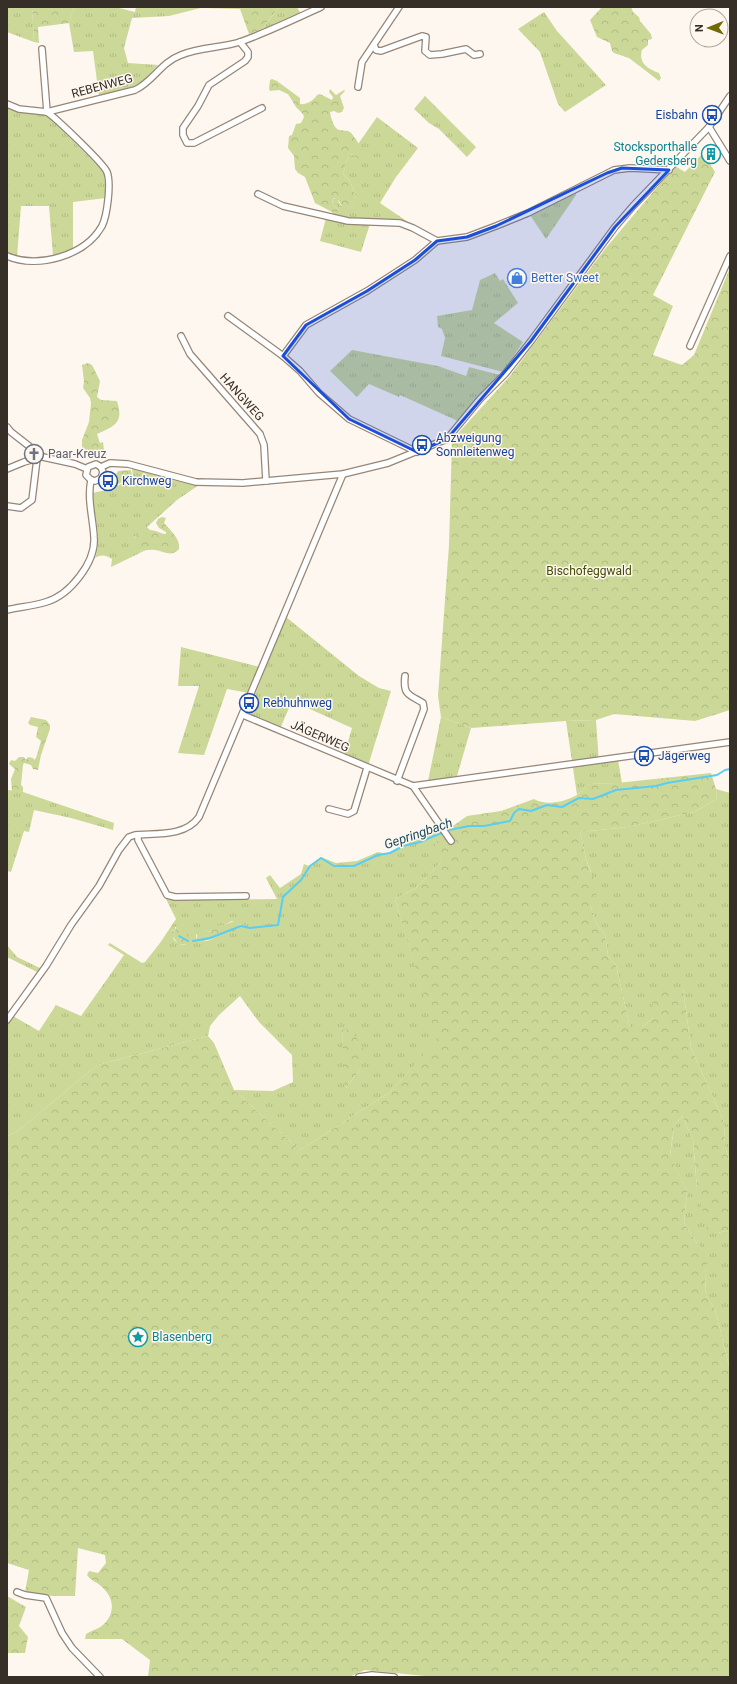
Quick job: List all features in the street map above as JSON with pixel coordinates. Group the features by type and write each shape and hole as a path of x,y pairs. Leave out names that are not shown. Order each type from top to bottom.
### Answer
{"street":[{"name":"REBENWEG","path":"7,104 19,109 47,112 135,90 146,83 163,65 182,54 240,42 321,7"},
{"path":"358,87 362,62 400,7"},
{"path":"374,45 376,50 381,51 425,37 427,39 425,51 428,55 466,49 474,55 480,54"},
{"path":"240,42 248,52 248,57 245,61 210,84 198,106 184,126 183,137 187,143 194,143 262,108"},
{"path":"7,256 23,261 40,261 66,255 94,237 103,224 106,212 109,187 107,171 97,159 47,112 42,49"},
{"path":"101,467 110,463 128,464 180,478 206,483 243,483 343,474 388,463 447,439 480,399 506,374 615,227 633,206 709,127 730,96"},
{"path":"709,127 730,161"},
{"path":"283,356 306,324 366,291 415,260 437,241 467,237 496,226 533,210 591,180 614,170 630,168 669,170"},
{"path":"258,194 283,206 348,221 400,224 413,228 437,241"},
{"path":"690,346 730,256"},
{"path":"228,316 283,356 300,371 335,409 349,419 417,452"},
{"name":"HANGWEG","path":"181,336 190,354 260,434 264,445 266,481"},
{"path":"7,427 40,458"},
{"path":"7,506 21,508 32,500 40,458"},
{"path":"7,469 18,464 40,458 88,467 96,464 101,467 103,472 101,478 95,481 91,480"},
{"path":"7,610 54,599 72,584 90,562 95,544 89,493 91,480 86,474 88,467"},
{"path":"7,1020 46,966 71,925 99,886 119,850 130,837 181,831 196,821 343,474"},
{"path":"397,781 424,709 423,703 405,692 405,676"},
{"name":"JÄGERWEG","path":"242,715 397,781 413,786 730,742"},
{"path":"329,809 348,814 354,811 367,768"},
{"path":"413,786 450,839"},
{"path":"138,835 138,840 167,895 175,897 246,896"},
{"path":"17,1592 25,1595 46,1598 62,1633 72,1648 100,1677"},
{"path":"359,1677 372,1675 394,1677"}],"highlighted area":[{"path":"622,168 669,170 615,227 531,341 447,439 417,452 349,419 283,356 306,325 367,291 415,260 437,241 467,237 496,226 607,173"}],"green space":[{"path":"7,7 32,7 34,42 7,32"},
{"path":"32,7 74,7 69,23 38,27 39,43 34,42"},
{"path":"74,7 115,7 135,12 136,7 243,7 240,9 201,8 169,16 132,18 124,48 128,63 158,65 144,80 134,86 99,96 93,51 74,52 69,23"},
{"path":"243,7 279,7 262,29 249,34 240,9"},
{"path":"279,7 297,7 302,16 262,29"},
{"path":"602,7 631,7 633,12 639,17 640,21 651,34 652,39 648,40 648,45 642,50 642,59 648,68 659,73 661,78 659,81 629,58 614,53 610,43 597,37 590,20"},
{"path":"544,12 557,31 606,85 565,112 558,104 540,52 518,29"},
{"path":"272,79 300,98 300,104 310,102 320,94 332,100 333,97 329,92 330,89 336,95 344,90 345,91 340,96 344,108 342,112 330,112 332,120 336,128 352,134 367,159 358,159 352,154 346,163 343,174 350,181 356,197 351,210 344,210 339,201 334,198 332,198 333,205 339,210 337,214 334,214 315,203 305,177 298,173 295,169 294,156 288,148 289,136 292,135 296,124 301,123 304,117 303,114 296,107 288,94 279,90 270,91 270,80"},
{"path":"425,96 476,147 467,157 439,129 429,123 414,109"},
{"path":"7,106 24,112 46,114 104,172 106,198 73,202 73,249 53,256 49,206 21,206 17,257 7,253"},
{"path":"377,117 418,148 396,177 380,203 408,222 407,224 356,221 335,217 334,214 337,214 339,210 333,205 332,198 337,199 341,206 352,206 356,197 350,181 343,174 347,161 352,154 358,159 362,150 358,144"},
{"name":"Bischofeggwald","path":"703,153 715,172 653,295 673,306 653,355 682,365 694,355 730,268 730,710 695,721 614,714 596,720 471,728 441,717 438,696 449,545 452,440 510,376 605,249 675,166 685,172"},
{"path":"576,192 576,195 546,239 530,215"},
{"path":"326,218 352,224 370,224 361,252 320,241"},
{"path":"495,273 500,281 503,279 518,303 494,323 523,342 503,372 441,356 445,338 442,329 438,327 437,316 472,310 480,280"},
{"path":"352,350 438,366 466,376 469,367 500,375 477,397 458,421 400,395 399,397 369,384 357,397 330,371"},
{"path":"88,363 92,365 100,381 97,397 101,400 117,401 119,414 116,423 113,426 97,434 100,443 103,442 104,450 102,452 94,452 88,456 85,455 82,440 89,422 91,403 90,398 83,388 84,381 82,365"},
{"path":"132,468 172,480 199,485 177,500 147,527 150,530 134,537 136,551 146,550 111,567 112,559 106,556 95,558 98,534 92,493 120,485 125,482 133,476"},
{"path":"131,470 132,475 129,479 118,484 111,482 118,471"},
{"path":"162,517 166,518 164,523 177,538 179,549 170,554 153,550 136,551 132,545 136,536 141,532 152,530 166,534 166,532 159,528 156,523 158,519"},
{"path":"286,617 359,676 379,688 391,691 368,766 344,755 352,728 292,701 280,729 250,716 248,712"},
{"path":"181,647 260,667 249,693 227,689 204,755 178,753 199,686 178,686"},
{"path":"31,717 46,720 50,725 50,729 41,755 38,770 33,769 31,765 24,763 21,785 23,787 23,792 12,791 11,779 15,769 9,764 11,760 15,761 19,757 24,757 26,760 28,757 33,758 34,760 41,741 36,737 38,727 28,723"},
{"path":"441,717 471,728 457,776 428,781"},
{"path":"596,720 599,763 618,760 622,783 589,784 577,795 566,721"},
{"path":"711,773 716,789 717,799 694,812 628,827 580,832 586,859 598,892 590,905 597,925 605,934 608,956 616,965 630,1027 642,1027 653,1018 652,992 683,988 691,1048 724,1122 725,1146 730,1164 730,1230 718,1233 707,1229 697,1189 693,1140 682,1116 674,1127 670,1155 687,1191 684,1223 696,1242 709,1257 705,1273 706,1296 715,1309 730,1370 730,1677 435,1677 365,1670 349,1677 148,1677 150,1660 122,1639 85,1639 86,1634 103,1625 111,1614 112,1604 109,1595 102,1587 90,1579 87,1575 89,1571 98,1573 106,1563 105,1555 78,1548 75,1596 52,1596 25,1592 29,1570 7,1563 7,1136 18,1131 97,1065 208,1036 214,1043 234,1090 300,1150 390,1092 437,1040 395,899 416,888 441,862 432,850 443,833 467,816 501,811 534,799 550,803 567,800 577,795 589,784 617,783"},
{"path":"716,789 730,793 730,1164 725,1146 724,1122 691,1048 683,988 642,1027 630,1027 616,965 608,956 605,934 597,925 590,905 591,872 586,859 580,832 628,827 694,812 717,799"},
{"path":"7,790 20,791 114,823 113,830 71,818 34,810 29,832 24,831 11,872 7,871"},
{"path":"438,826 443,833 441,862 416,888 395,899 438,1040 390,1092 300,1150 234,1090 273,1091 293,1082 292,1055 259,1022 240,996 219,1015 210,1026 208,1036 97,1065 18,1131 7,1136 7,1023 13,1016 39,1031 56,1005 81,1016 124,955 108,945 110,943 142,963 145,962 160,943 176,919 164,895 175,900 277,899 266,878 270,875 280,888 301,874 304,864 309,866 321,857 336,863 357,861 378,852 388,854","holes":["232,921 244,926 207,941 193,942 196,940 196,935 205,930 210,932 219,926","184,925 187,944 181,944 174,940 171,931 176,930 175,927","342,1030 360,1070 346,1088"]},
{"path":"237,920 240,925 244,926 209,940 192,942 196,940 198,931 205,930 210,932 219,925 224,925"},
{"path":"178,923 185,926 188,940 187,944 178,944 174,938 170,937 170,932 176,930 176,925"},
{"path":"7,945 17,957 42,969 39,973 7,957"},
{"path":"351,1029 365,1052 360,1070 345,1089 342,1030"},
{"path":"682,1116 693,1140 697,1189 718,1233 730,1230 730,1370 715,1309 706,1296 705,1273 708,1257 684,1223 687,1191 670,1156 674,1127"},
{"path":"7,1596 26,1607 19,1626 28,1637 25,1653 7,1653"}],"waterway":[{"name":"Gepringbach","path":"193,941 210,938 241,926 250,928 278,925 283,897 301,880 310,866 321,858 334,866 354,866 378,855 390,853 403,846 420,842 449,830 510,821 514,813 519,809 531,811 547,805 562,807 579,798 593,799 616,790 656,786 717,775 730,769"},
{"name":"Gepringbach","path":"179,936 188,941"}],"place":[{"name":"Eisbahn","path":"712,115"},
{"name":"Stocksporthalle Gedersberg","path":"711,154"},
{"name":"Better Sweet","path":"517,278"},
{"name":"Abzweigung Sonnleitenweg","path":"422,445"},
{"name":"Paar-Kreuz","path":"34,454"},
{"name":"Kirchweg","path":"108,481"},
{"name":"Rebhuhnweg","path":"249,703"},
{"name":"Jägerweg","path":"644,756"},
{"name":"Blasenberg","path":"138,1337"}]}
